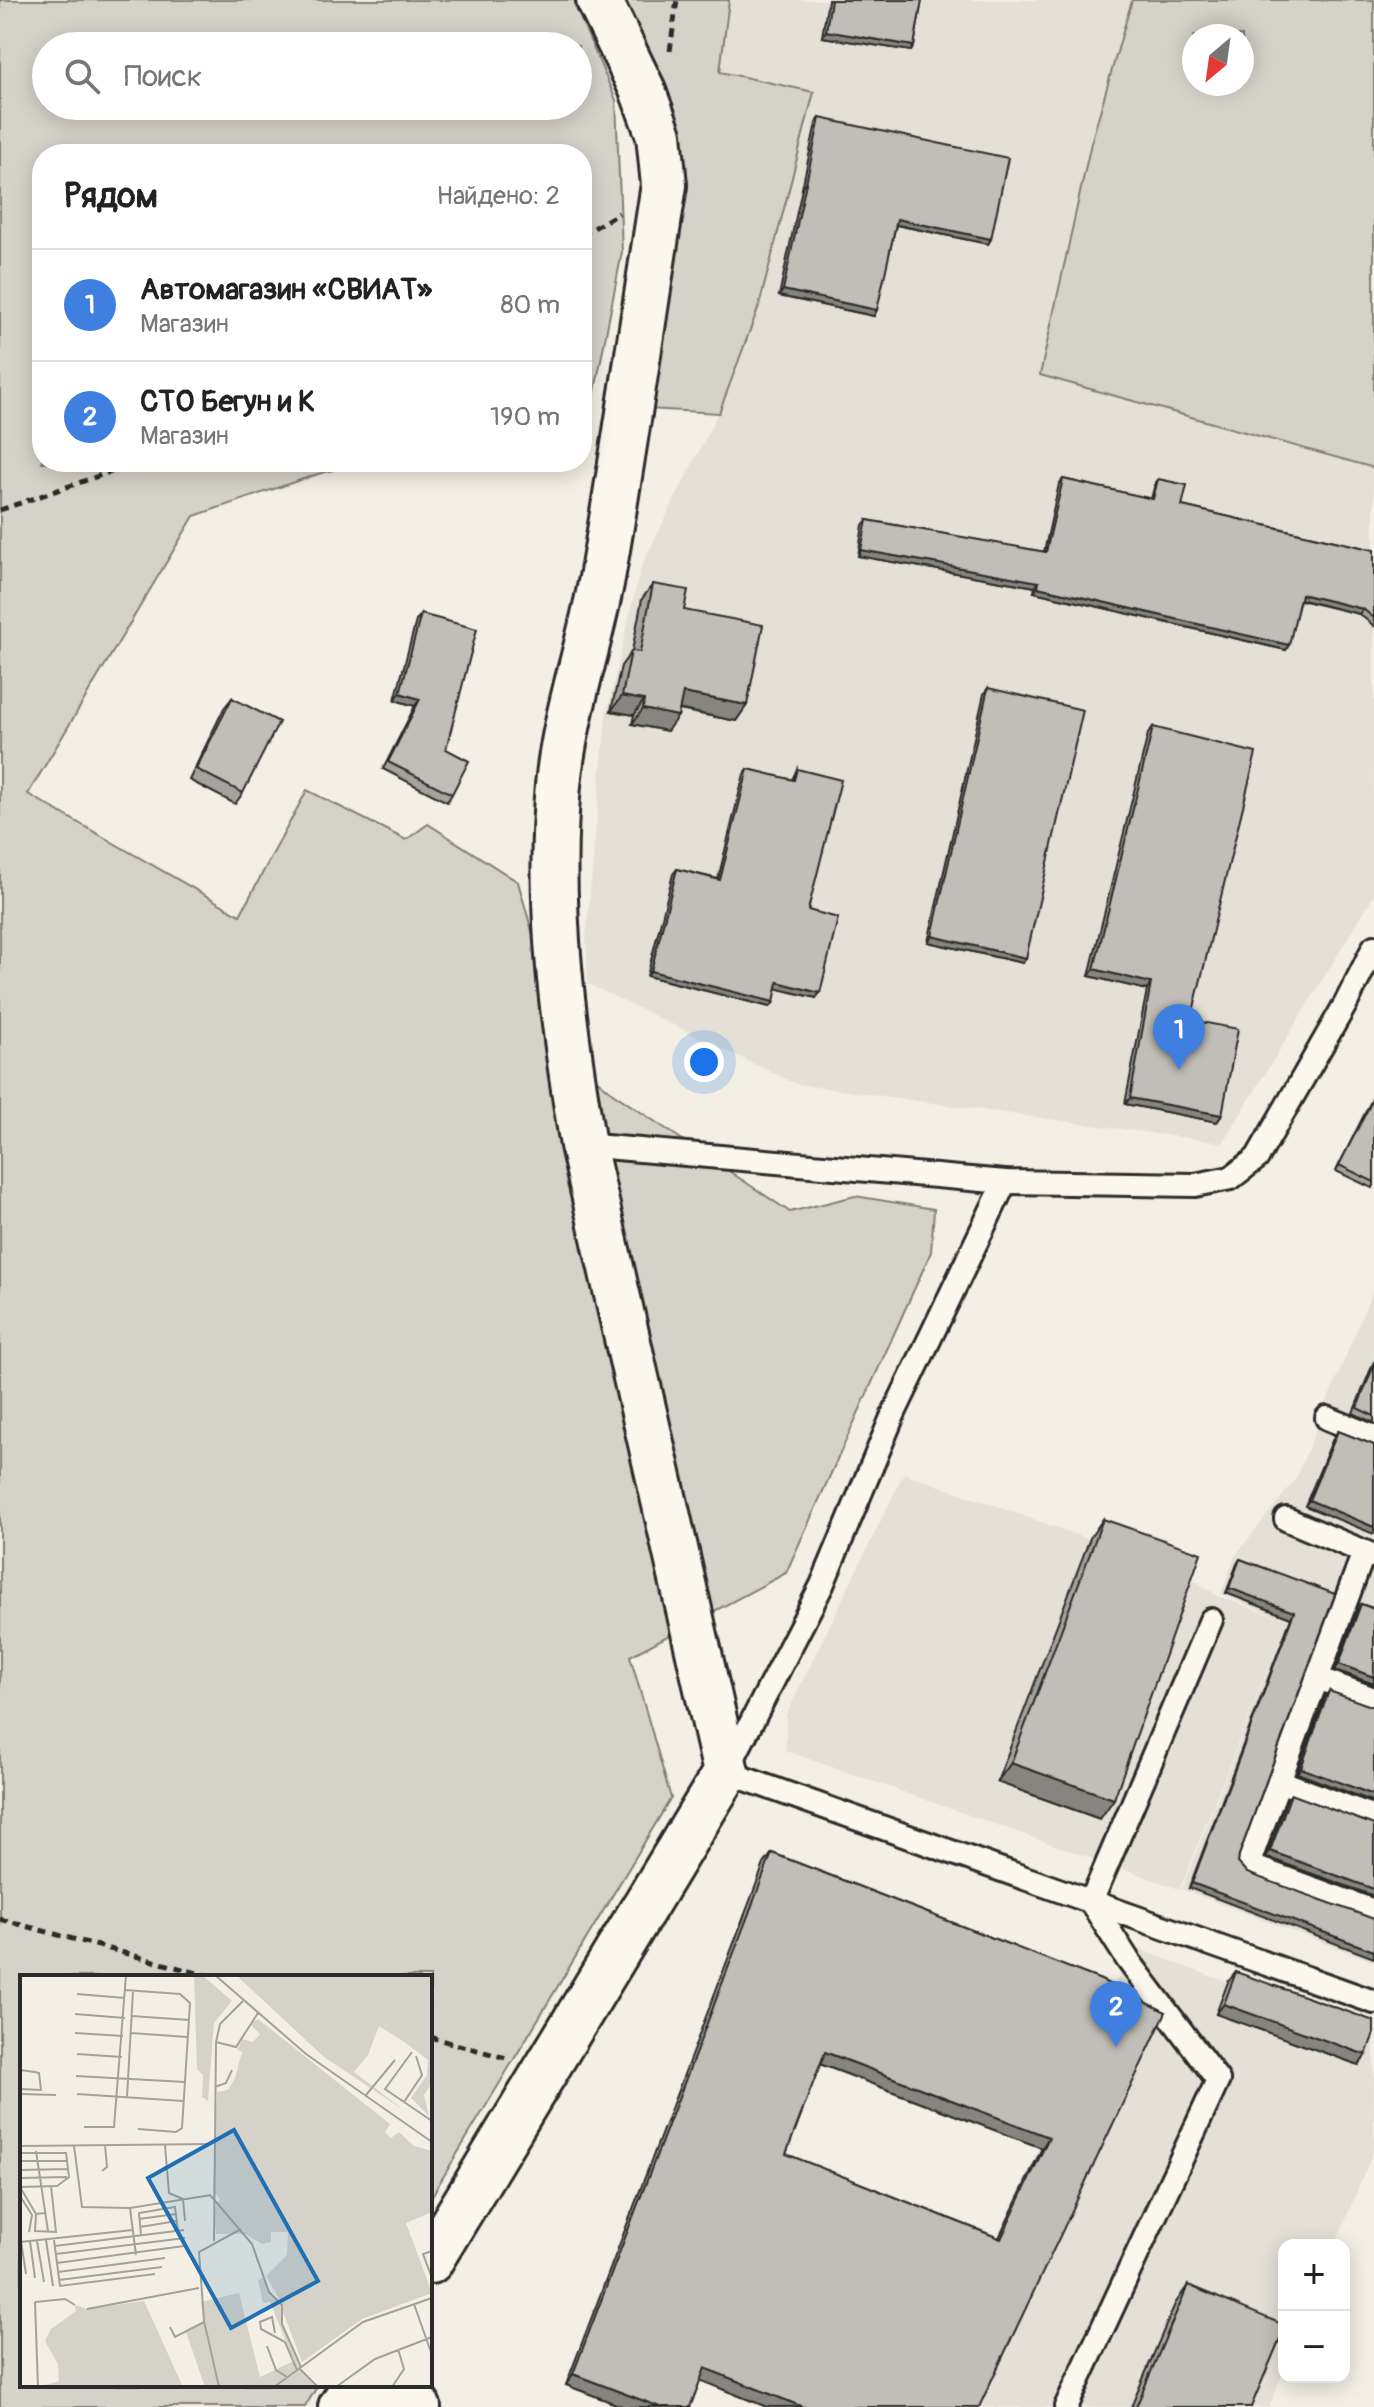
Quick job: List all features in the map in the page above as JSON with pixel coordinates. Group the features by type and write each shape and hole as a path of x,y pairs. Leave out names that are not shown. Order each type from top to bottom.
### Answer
{"street":[{"path":"432,2258 726,1772 583,1145 567,1053 559,977 553,890 558,783 576,683 604,570 664,185 659,135 642,89 599,0"},
{"path":"341,2407 354,2387"},
{"path":"382,2387 418,2407"}],"lane":[{"path":"583,1145 1005,1182 1195,1185 1231,1178 1257,1158 1346,1003 1374,947"},
{"path":"1005,1182 893,1415 822,1585 726,1772 1374,2002"},
{"path":"1327,1418 1374,1437"},
{"path":"1286,1519 1369,1554 1317,1678 1248,1865 1374,1911"},
{"path":"1091,1902 1211,1620"},
{"path":"1317,1678 1374,1699"},
{"path":"1279,1781 1374,1817"},
{"path":"1066,2407 1218,2080 1128,1960 1091,1902"}],"path":[{"path":"0,510 110,472"},
{"path":"0,1919 205,1975"},
{"path":"432,2038 546,2069"}],"shaded area":[{"path":"0,0 575,0 586,32 32,32 32,120 592,120 592,45 616,100 622,252 592,401 592,144 32,144 32,472 326,472 194,516 28,794 240,915 307,790 406,840 428,824 518,882 567,1054 614,1094 790,1212 855,1196 934,1209 931,1252 786,1573 630,1656 671,1798 432,2196 432,1975 20,1975 20,2387 317,2387 305,2407 0,2407"},
{"path":"599,0 729,0 720,72 814,92 759,306 719,413 629,408 664,185"},
{"path":"729,0 1132,0 1091,143 1040,375 1374,468 1374,895 1223,1143 796,1084 588,984 586,938 606,715 641,567 718,413 759,306 813,92 720,72"},
{"path":"1132,0 1374,0 1374,468 1040,375 1091,143"},
{"path":"1374,1287 1374,1962 1182,1889 1287,1620 1180,1889 786,1751 786,1715 904,1473 1183,1573 1218,1596 1281,1619 1221,1594 1235,1556 1295,1480"},
{"path":"1133,1947 1374,2037 1374,2150 1337,2239 1278,2239 1279,2383 1269,2407 918,2407"}],"building":[{"path":"831,0 922,0 914,46 826,31"},
{"path":"820,118 1008,158 991,239 897,219 877,310 783,290"},
{"path":"1063,479 1153,499 1158,479 1187,485 1182,506 1374,550 1374,618 1363,609 1301,594 1289,645 1038,587 1039,582 861,550 867,520 1046,552"},
{"path":"653,584 688,590 684,610 763,625 747,705 683,693 678,716 643,709 644,700 622,696 631,651 640,652"},
{"path":"421,614 477,629 446,749 469,761 452,794 388,762 420,699 400,693"},
{"path":"988,688 1083,710 1026,958 932,936"},
{"path":"232,698 279,722 243,793 196,769"},
{"path":"1153,727 1256,753 1191,1020 1238,1029 1222,1115 1130,1098 1151,983 1094,969"},
{"path":"748,769 794,780 797,769 841,780 808,910 838,918 820,993 778,982 774,1002 651,971 677,869 720,880"},
{"path":"1374,1097 1374,1182 1339,1165"},
{"path":"1374,1365 1374,1416 1357,1408"},
{"path":"1338,1431 1374,1445 1374,1527 1309,1500"},
{"path":"1103,1519 1201,1553 1114,1799 1011,1763"},
{"path":"1240,1559 1335,1594 1238,1863 1247,1873 1374,1919 1374,1951 1192,1883 1294,1612 1229,1588"},
{"path":"1361,1604 1374,1609 1374,1677 1339,1664"},
{"path":"1329,1691 1374,1707 1374,1795 1301,1768"},
{"path":"1291,1794 1374,1825 1374,1889 1270,1851"},
{"path":"772,1853 1101,1980 1166,2012 979,2407 803,2407 705,2368 690,2407 660,2407 573,2374","holes":["825,2052 1049,2137 1001,2239 786,2154"]},
{"path":"1236,1972 1374,2021 1374,2033 1366,2055 1224,2004"},
{"path":"1188,2285 1278,2322 1278,2343 1251,2407 1136,2407"}],"place":[{"name":"Автомагазин «СВИАТ»","path":"1179,1070"},
{"name":"СТО Бегун и К","path":"1116,2047"}]}
